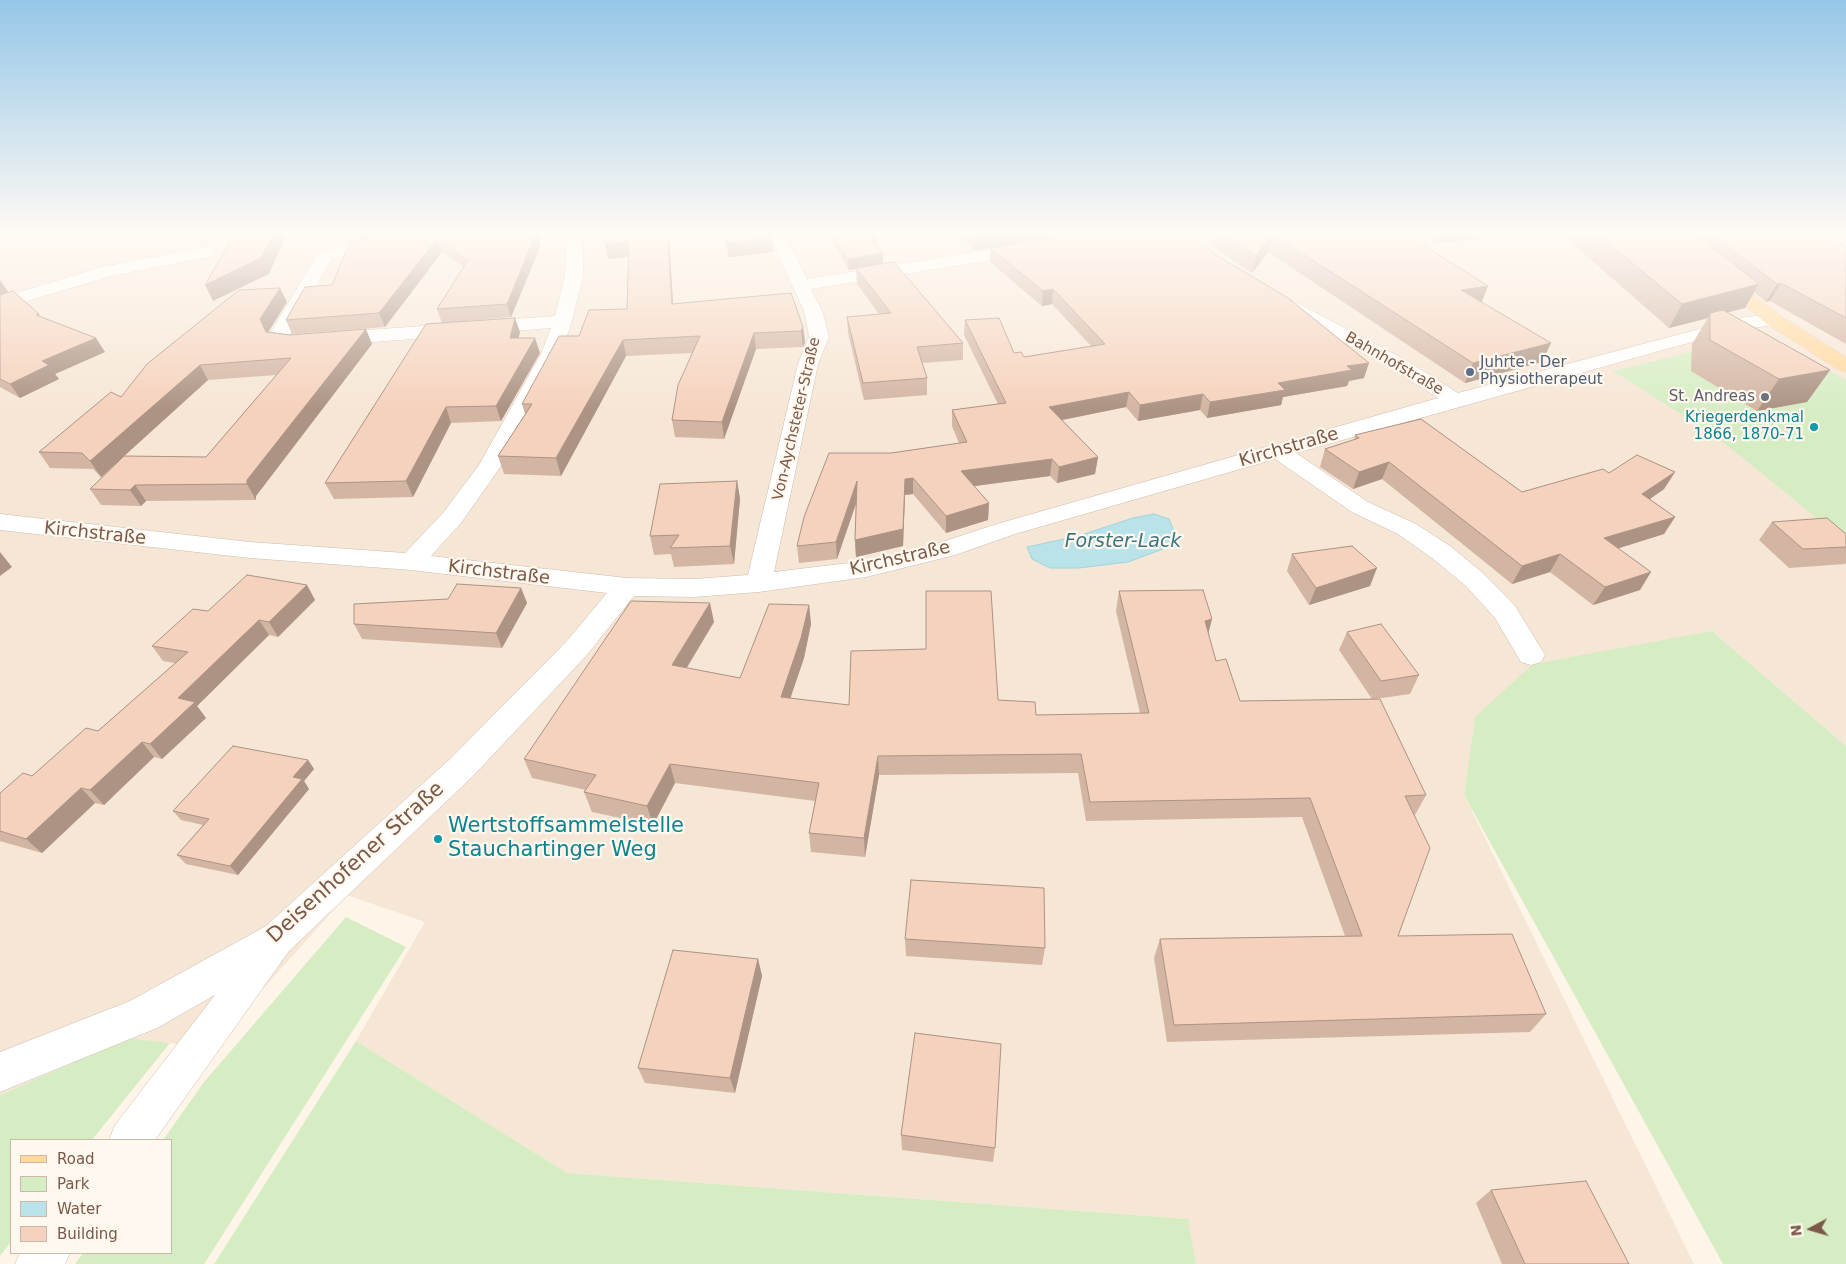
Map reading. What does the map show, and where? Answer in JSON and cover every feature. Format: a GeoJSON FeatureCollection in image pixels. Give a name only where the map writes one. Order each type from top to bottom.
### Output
{"type":"FeatureCollection","features":[{"type":"Feature","properties":{"kind":"main road"},"geometry":{"type":"LineString","coordinates":[[1739,292],[1774,320],[1846,366]]}},
{"type":"Feature","properties":{"kind":"street"},"geometry":{"type":"LineString","coordinates":[[0,304],[39,292]]}},
{"type":"Feature","properties":{"kind":"street"},"geometry":{"type":"LineString","coordinates":[[304,292],[279,335],[281,341],[296,342],[563,321]]}},
{"type":"Feature","properties":{"kind":"street"},"geometry":{"type":"LineString","coordinates":[[411,562],[452,518],[490,466],[551,354],[563,321],[570,292]]}},
{"type":"Feature","properties":{"kind":"street","name":"Von-Aychsteter-Straße"},"geometry":{"type":"LineString","coordinates":[[759,583],[808,364],[819,337],[814,313],[805,292]]}},
{"type":"Feature","properties":{"kind":"street","name":"Bahnhofstraße"},"geometry":{"type":"LineString","coordinates":[[1269,294],[1395,362],[1455,400]]}},
{"type":"Feature","properties":{"kind":"street","name":"Kirchstraße"},"geometry":{"type":"LineString","coordinates":[[0,522],[250,550],[411,562],[627,587],[694,588],[759,583],[875,567],[946,549],[1006,529],[1455,400],[1697,335],[1746,323],[1774,320]]}},
{"type":"Feature","properties":{"kind":"street"},"geometry":{"type":"LineString","coordinates":[[1279,450],[1339,494],[1407,529],[1441,552],[1475,580],[1505,612],[1532,654]]}},
{"type":"Feature","properties":{"kind":"street","name":"Deisenhofener Straße"},"geometry":{"type":"LineString","coordinates":[[0,1072],[144,1015],[280,938],[461,768],[576,649],[627,587]]}},
{"type":"Feature","properties":{"kind":"street"},"geometry":{"type":"LineString","coordinates":[[131,1139],[280,938]]}},
{"type":"Feature","properties":{"kind":"street"},"geometry":{"type":"LineString","coordinates":[[38,1264],[46,1254]]}},
{"type":"Feature","properties":{"kind":"shaded area"},"geometry":{"type":"Polygon","coordinates":[[[0,292],[1846,292],[1846,746],[1712,631],[1475,717],[1464,795],[1694,1264],[1196,1264],[1187,1219],[567,1173],[356,1041],[425,922],[347,895],[210,1048],[129,1038],[0,1095],[0,292]]]}},
{"type":"Feature","properties":{"kind":"green space"},"geometry":{"type":"Polygon","coordinates":[[[1755,336],[1773,340],[1846,380],[1846,542],[1716,436],[1613,371],[1755,336]]]}},
{"type":"Feature","properties":{"kind":"green space"},"geometry":{"type":"Polygon","coordinates":[[[1712,631],[1846,746],[1846,1264],[1723,1264],[1464,795],[1475,717],[1533,664],[1712,631]]]}},
{"type":"Feature","properties":{"kind":"green space"},"geometry":{"type":"Polygon","coordinates":[[[346,917],[406,947],[204,1264],[75,1264],[82,1254],[172,1254],[172,1139],[164,1139],[204,1082],[346,917]]]}},
{"type":"Feature","properties":{"kind":"green space"},"geometry":{"type":"Polygon","coordinates":[[[129,1038],[170,1043],[93,1139],[10,1139],[10,1243],[0,1256],[0,1095],[129,1038]]]}},
{"type":"Feature","properties":{"kind":"green space"},"geometry":{"type":"Polygon","coordinates":[[[356,1041],[567,1173],[1188,1219],[1196,1264],[214,1264],[356,1041]]]}},
{"type":"Feature","properties":{"kind":"water","name":"Forster-Lack"},"geometry":{"type":"Polygon","coordinates":[[[1154,514],[1169,519],[1175,533],[1163,549],[1128,562],[1079,568],[1050,568],[1032,559],[1027,547],[1078,536],[1133,518],[1154,514]]]}},
{"type":"Feature","properties":{"kind":"building"},"geometry":{"type":"Polygon","coordinates":[[[14,292],[39,314],[36,315],[96,338],[42,361],[49,365],[10,384],[0,379],[0,295],[14,292]]]}},
{"type":"Feature","properties":{"kind":"building"},"geometry":{"type":"Polygon","coordinates":[[[237,292],[277,292],[260,319],[266,332],[290,335],[366,329],[247,480],[247,484],[135,485],[130,490],[90,489],[124,456],[206,457],[291,358],[200,365],[90,461],[82,453],[39,452],[111,392],[121,397],[147,364],[237,292]]]}},
{"type":"Feature","properties":{"kind":"building"},"geometry":{"type":"Polygon","coordinates":[[[302,292],[395,292],[379,313],[286,320],[302,292]]]}},
{"type":"Feature","properties":{"kind":"building"},"geometry":{"type":"Polygon","coordinates":[[[448,292],[512,292],[507,304],[437,309],[448,292]]]}},
{"type":"Feature","properties":{"kind":"building"},"geometry":{"type":"Polygon","coordinates":[[[628,292],[671,292],[672,304],[791,293],[803,327],[801,331],[754,333],[722,422],[672,420],[678,385],[700,336],[623,340],[556,458],[498,456],[532,404],[522,404],[559,336],[579,336],[589,310],[627,309],[628,292]]]}},
{"type":"Feature","properties":{"kind":"building"},"geometry":{"type":"Polygon","coordinates":[[[875,292],[920,292],[963,343],[917,347],[927,378],[863,383],[847,317],[891,313],[875,292]]]}},
{"type":"Feature","properties":{"kind":"building"},"geometry":{"type":"Polygon","coordinates":[[[1056,292],[1278,292],[1369,363],[1347,366],[1352,370],[1278,383],[1285,390],[1210,402],[1203,394],[1140,405],[1129,392],[1049,407],[1098,457],[1059,467],[1052,459],[961,471],[989,503],[946,516],[913,478],[905,479],[903,529],[855,540],[857,481],[836,542],[797,546],[804,517],[829,453],[891,453],[967,442],[952,410],[1006,403],[965,320],[999,318],[1014,353],[1021,352],[1024,357],[1105,344],[1056,292]]]}},
{"type":"Feature","properties":{"kind":"building"},"geometry":{"type":"Polygon","coordinates":[[[1362,292],[1464,292],[1551,343],[1473,363],[1362,292]]]}},
{"type":"Feature","properties":{"kind":"building"},"geometry":{"type":"Polygon","coordinates":[[[1667,292],[1728,292],[1682,304],[1667,292]]]}},
{"type":"Feature","properties":{"kind":"building"},"geometry":{"type":"Polygon","coordinates":[[[1798,292],[1846,292],[1846,318],[1798,292]]]}},
{"type":"Feature","properties":{"kind":"building"},"geometry":{"type":"Polygon","coordinates":[[[1723,310],[1830,370],[1779,379],[1710,340],[1710,313],[1723,310]]]}},
{"type":"Feature","properties":{"kind":"building"},"geometry":{"type":"Polygon","coordinates":[[[515,318],[510,338],[535,338],[496,406],[446,407],[406,481],[325,483],[426,324],[515,318]]]}},
{"type":"Feature","properties":{"kind":"building"},"geometry":{"type":"Polygon","coordinates":[[[1421,419],[1522,492],[1603,469],[1609,473],[1637,455],[1675,472],[1642,494],[1675,517],[1604,538],[1651,572],[1605,587],[1560,554],[1522,566],[1389,462],[1359,472],[1325,449],[1359,438],[1355,435],[1421,419]]]}},
{"type":"Feature","properties":{"kind":"building"},"geometry":{"type":"Polygon","coordinates":[[[737,481],[730,546],[670,548],[679,535],[650,536],[660,484],[737,481]]]}},
{"type":"Feature","properties":{"kind":"building"},"geometry":{"type":"Polygon","coordinates":[[[1827,518],[1846,534],[1846,547],[1803,549],[1772,522],[1827,518]]]}},
{"type":"Feature","properties":{"kind":"building"},"geometry":{"type":"Polygon","coordinates":[[[1352,546],[1377,568],[1316,588],[1292,554],[1352,546]]]}},
{"type":"Feature","properties":{"kind":"building"},"geometry":{"type":"Polygon","coordinates":[[[247,575],[307,585],[269,622],[259,620],[178,698],[195,702],[150,744],[142,742],[90,790],[81,788],[26,839],[0,831],[0,793],[23,773],[32,776],[86,728],[98,731],[188,652],[152,646],[193,609],[208,611],[247,575]]]}},
{"type":"Feature","properties":{"kind":"building"},"geometry":{"type":"Polygon","coordinates":[[[457,584],[521,588],[496,633],[354,624],[354,604],[448,599],[457,584]]]}},
{"type":"Feature","properties":{"kind":"building"},"geometry":{"type":"Polygon","coordinates":[[[1203,590],[1212,619],[1205,621],[1216,661],[1226,659],[1240,701],[1380,699],[1426,795],[1405,796],[1430,848],[1398,936],[1512,934],[1546,1014],[1174,1025],[1160,939],[1362,936],[1310,798],[1090,802],[1081,754],[878,756],[864,838],[809,833],[819,783],[670,764],[647,806],[584,792],[596,775],[524,759],[631,601],[710,603],[672,665],[740,678],[769,604],[809,605],[801,638],[781,697],[849,705],[851,651],[926,649],[926,591],[991,591],[998,700],[1035,702],[1036,715],[1149,713],[1119,591],[1203,590]]]}},
{"type":"Feature","properties":{"kind":"building"},"geometry":{"type":"Polygon","coordinates":[[[1381,624],[1419,675],[1381,681],[1347,632],[1381,624]]]}},
{"type":"Feature","properties":{"kind":"building"},"geometry":{"type":"Polygon","coordinates":[[[233,746],[308,760],[293,777],[302,779],[230,866],[177,855],[209,819],[173,811],[233,746]]]}},
{"type":"Feature","properties":{"kind":"building"},"geometry":{"type":"Polygon","coordinates":[[[911,880],[1044,888],[1045,948],[905,939],[911,880]]]}},
{"type":"Feature","properties":{"kind":"building"},"geometry":{"type":"Polygon","coordinates":[[[673,950],[758,959],[730,1078],[638,1068],[673,950]]]}},
{"type":"Feature","properties":{"kind":"building"},"geometry":{"type":"Polygon","coordinates":[[[915,1033],[1001,1044],[995,1148],[901,1135],[915,1033]]]}},
{"type":"Feature","properties":{"kind":"building"},"geometry":{"type":"Polygon","coordinates":[[[1586,1181],[1629,1264],[1525,1264],[1491,1190],[1586,1181]]]}},
{"type":"Feature","properties":{"kind":"place","name":"Juhrte - Der Physiotherapeut"},"geometry":{"type":"Point","coordinates":[1470,372]}},
{"type":"Feature","properties":{"kind":"place","name":"St. Andreas"},"geometry":{"type":"Point","coordinates":[1765,397]}},
{"type":"Feature","properties":{"kind":"place","name":"Kriegerdenkmal 1866, 1870-71"},"geometry":{"type":"Point","coordinates":[1814,427]}},
{"type":"Feature","properties":{"kind":"place","name":"Wertstoffsammelstelle Stauchartinger Weg"},"geometry":{"type":"Point","coordinates":[438,839]}}]}
